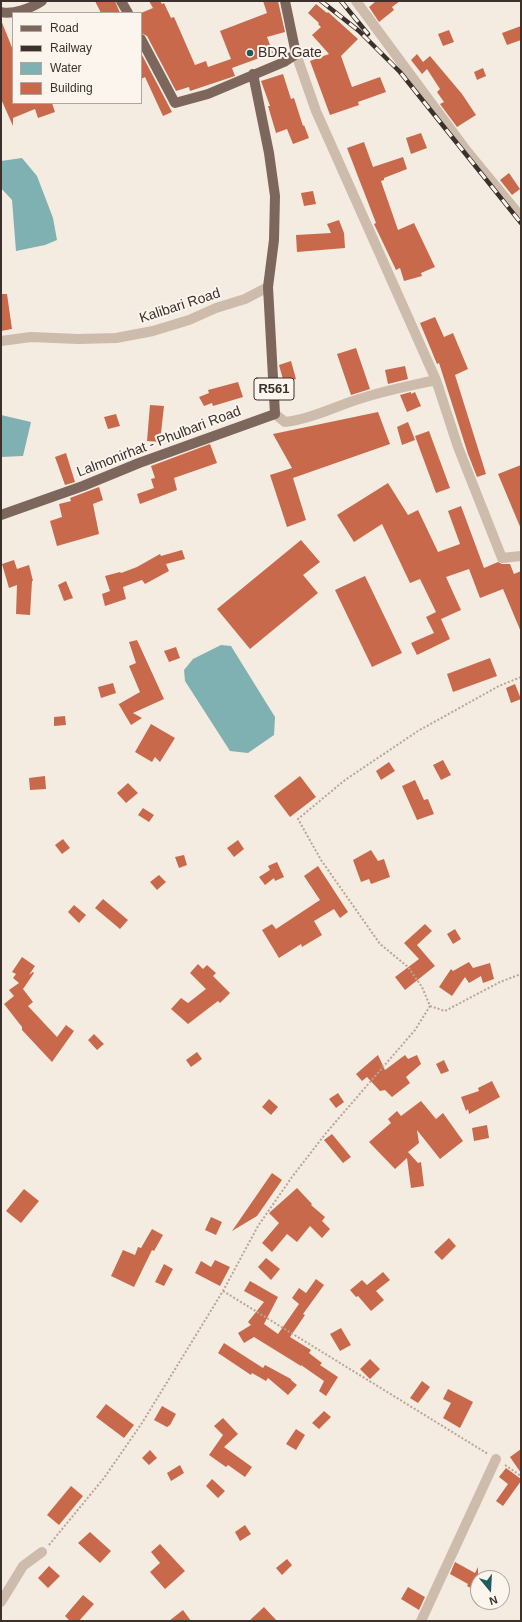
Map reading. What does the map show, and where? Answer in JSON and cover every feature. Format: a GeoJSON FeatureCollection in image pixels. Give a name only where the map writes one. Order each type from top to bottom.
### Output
{"type":"FeatureCollection","features":[{"type":"Feature","properties":{"kind":"main road"},"geometry":{"type":"LineString","coordinates":[[1,12],[5,13],[25,8],[42,1]]}},
{"type":"Feature","properties":{"kind":"main road"},"geometry":{"type":"LineString","coordinates":[[121,1],[127,12]]}},
{"type":"Feature","properties":{"kind":"main road"},"geometry":{"type":"LineString","coordinates":[[142,41],[175,103],[208,94],[284,62],[296,54],[285,1]]}},
{"type":"Feature","properties":{"kind":"main road","name":"R561"},"geometry":{"type":"LineString","coordinates":[[254,74],[269,153],[275,196],[274,240],[268,287],[275,414]]}},
{"type":"Feature","properties":{"kind":"main road","name":"Lalmonirhat - Phulbari Road"},"geometry":{"type":"LineString","coordinates":[[1,515],[275,414]]}},
{"type":"Feature","properties":{"kind":"street"},"geometry":{"type":"LineString","coordinates":[[356,1],[466,150],[521,217]]}},
{"type":"Feature","properties":{"kind":"street"},"geometry":{"type":"LineString","coordinates":[[296,54],[316,111],[436,380],[458,447],[502,558],[521,556]]}},
{"type":"Feature","properties":{"kind":"street","name":"Kalibari Road"},"geometry":{"type":"LineString","coordinates":[[1,341],[31,337],[78,340],[116,338],[153,331],[189,320],[216,308],[245,299],[268,287]]}},
{"type":"Feature","properties":{"kind":"street"},"geometry":{"type":"LineString","coordinates":[[275,414],[285,422],[296,421],[357,400],[436,380]]}},
{"type":"Feature","properties":{"kind":"street"},"geometry":{"type":"LineString","coordinates":[[421,1621],[496,1459]]}},
{"type":"Feature","properties":{"kind":"street"},"geometry":{"type":"LineString","coordinates":[[1,1602],[23,1566],[42,1552]]}},
{"type":"Feature","properties":{"kind":"path"},"geometry":{"type":"LineString","coordinates":[[521,677],[500,686],[418,731],[345,780],[298,819],[321,860],[380,944],[408,967],[422,987],[430,1006],[445,1011],[500,982],[521,974]]}},
{"type":"Feature","properties":{"kind":"path"},"geometry":{"type":"LineString","coordinates":[[42,1552],[59,1534],[104,1478],[142,1423],[223,1292],[258,1226],[292,1177],[326,1133],[415,1030],[430,1006]]}},
{"type":"Feature","properties":{"kind":"path"},"geometry":{"type":"LineString","coordinates":[[223,1292],[496,1459],[521,1476]]}},
{"type":"Feature","properties":{"kind":"water"},"geometry":{"type":"Polygon","coordinates":[[[22,158],[37,176],[53,218],[57,240],[45,245],[16,251],[12,200],[1,188],[1,161],[22,158]]]}},
{"type":"Feature","properties":{"kind":"water"},"geometry":{"type":"Polygon","coordinates":[[[1,415],[31,422],[23,456],[1,457],[1,415]]]}},
{"type":"Feature","properties":{"kind":"water"},"geometry":{"type":"Polygon","coordinates":[[[221,645],[231,646],[275,717],[274,735],[248,753],[230,751],[185,681],[184,670],[193,659],[221,645]]]}},
{"type":"Feature","properties":{"kind":"building"},"geometry":{"type":"Polygon","coordinates":[[[95,1],[115,1],[120,12],[100,12],[95,1]]]}},
{"type":"Feature","properties":{"kind":"building"},"geometry":{"type":"Polygon","coordinates":[[[149,1],[160,1],[162,4],[164,3],[171,18],[174,17],[195,65],[206,61],[208,67],[231,59],[220,31],[267,13],[263,1],[278,1],[285,32],[267,37],[273,53],[232,68],[235,76],[190,91],[189,87],[176,91],[147,36],[142,34],[142,13],[153,8],[149,1]]]}},
{"type":"Feature","properties":{"kind":"building"},"geometry":{"type":"Polygon","coordinates":[[[376,1],[400,1],[392,7],[394,10],[379,22],[369,7],[376,1]]]}},
{"type":"Feature","properties":{"kind":"building"},"geometry":{"type":"Polygon","coordinates":[[[316,4],[327,13],[328,12],[358,39],[341,56],[352,87],[380,77],[386,92],[358,102],[359,105],[330,115],[310,61],[329,54],[312,35],[321,27],[318,24],[319,23],[308,13],[316,4]]]}},
{"type":"Feature","properties":{"kind":"building"},"geometry":{"type":"Polygon","coordinates":[[[1,20],[12,48],[12,104],[52,104],[55,112],[38,118],[35,109],[13,118],[13,126],[1,99],[1,20]]]}},
{"type":"Feature","properties":{"kind":"building"},"geometry":{"type":"Polygon","coordinates":[[[521,26],[521,40],[507,45],[502,33],[521,26]]]}},
{"type":"Feature","properties":{"kind":"building"},"geometry":{"type":"Polygon","coordinates":[[[449,30],[454,42],[443,46],[438,34],[449,30]]]}},
{"type":"Feature","properties":{"kind":"building"},"geometry":{"type":"Polygon","coordinates":[[[417,54],[423,62],[430,56],[462,94],[476,115],[457,127],[440,104],[444,102],[437,92],[440,89],[427,69],[422,74],[411,60],[417,54]]]}},
{"type":"Feature","properties":{"kind":"building"},"geometry":{"type":"Polygon","coordinates":[[[142,55],[172,112],[163,116],[145,77],[142,78],[142,55]]]}},
{"type":"Feature","properties":{"kind":"building"},"geometry":{"type":"Polygon","coordinates":[[[483,68],[486,76],[477,80],[474,72],[483,68]]]}},
{"type":"Feature","properties":{"kind":"building"},"geometry":{"type":"Polygon","coordinates":[[[283,74],[291,99],[294,98],[303,126],[304,125],[309,138],[293,144],[287,129],[276,133],[268,106],[270,106],[261,81],[283,74]]]}},
{"type":"Feature","properties":{"kind":"building"},"geometry":{"type":"Polygon","coordinates":[[[421,133],[427,148],[411,154],[406,138],[421,133]]]}},
{"type":"Feature","properties":{"kind":"building"},"geometry":{"type":"Polygon","coordinates":[[[364,142],[373,167],[403,157],[407,169],[384,178],[384,180],[381,181],[398,230],[414,223],[435,267],[421,273],[422,276],[404,281],[400,268],[396,270],[374,224],[376,223],[347,148],[364,142]]]}},
{"type":"Feature","properties":{"kind":"building"},"geometry":{"type":"Polygon","coordinates":[[[509,173],[520,189],[512,195],[500,180],[509,173]]]}},
{"type":"Feature","properties":{"kind":"building"},"geometry":{"type":"Polygon","coordinates":[[[313,191],[316,204],[304,206],[301,193],[313,191]]]}},
{"type":"Feature","properties":{"kind":"building"},"geometry":{"type":"Polygon","coordinates":[[[339,220],[344,233],[345,248],[297,252],[296,235],[331,233],[327,224],[339,220]]]}},
{"type":"Feature","properties":{"kind":"building"},"geometry":{"type":"Polygon","coordinates":[[[1,294],[7,294],[12,329],[1,331],[1,294]]]}},
{"type":"Feature","properties":{"kind":"building"},"geometry":{"type":"Polygon","coordinates":[[[435,317],[444,337],[453,333],[468,369],[455,375],[486,474],[477,477],[468,454],[439,363],[437,364],[420,323],[435,317]]]}},
{"type":"Feature","properties":{"kind":"building"},"geometry":{"type":"Polygon","coordinates":[[[356,348],[370,389],[351,395],[337,354],[356,348]]]}},
{"type":"Feature","properties":{"kind":"building"},"geometry":{"type":"Polygon","coordinates":[[[291,361],[296,379],[284,383],[279,365],[291,361]]]}},
{"type":"Feature","properties":{"kind":"building"},"geometry":{"type":"Polygon","coordinates":[[[405,366],[408,379],[388,384],[385,370],[405,366]]]}},
{"type":"Feature","properties":{"kind":"building"},"geometry":{"type":"Polygon","coordinates":[[[238,382],[243,397],[213,406],[212,403],[204,406],[199,397],[209,393],[208,390],[238,382]]]}},
{"type":"Feature","properties":{"kind":"building"},"geometry":{"type":"Polygon","coordinates":[[[411,392],[411,394],[415,392],[421,406],[407,412],[400,395],[411,392]]]}},
{"type":"Feature","properties":{"kind":"building"},"geometry":{"type":"Polygon","coordinates":[[[150,405],[164,406],[160,442],[147,441],[150,405]]]}},
{"type":"Feature","properties":{"kind":"building"},"geometry":{"type":"Polygon","coordinates":[[[378,412],[390,444],[293,478],[306,520],[287,527],[270,475],[292,468],[273,434],[378,412]]]}},
{"type":"Feature","properties":{"kind":"building"},"geometry":{"type":"Polygon","coordinates":[[[116,414],[120,426],[108,429],[104,417],[116,414]]]}},
{"type":"Feature","properties":{"kind":"building"},"geometry":{"type":"Polygon","coordinates":[[[408,422],[415,440],[402,445],[397,427],[408,422]]]}},
{"type":"Feature","properties":{"kind":"building"},"geometry":{"type":"Polygon","coordinates":[[[429,431],[450,488],[436,493],[415,436],[429,431]]]}},
{"type":"Feature","properties":{"kind":"building"},"geometry":{"type":"Polygon","coordinates":[[[210,444],[217,463],[174,478],[177,490],[140,504],[137,494],[154,488],[151,479],[155,478],[151,466],[210,444]]]}},
{"type":"Feature","properties":{"kind":"building"},"geometry":{"type":"Polygon","coordinates":[[[66,453],[75,482],[65,485],[55,457],[66,453]]]}},
{"type":"Feature","properties":{"kind":"building"},"geometry":{"type":"Polygon","coordinates":[[[521,465],[521,529],[498,474],[521,465]]]}},
{"type":"Feature","properties":{"kind":"building"},"geometry":{"type":"Polygon","coordinates":[[[388,483],[408,515],[418,510],[438,552],[460,544],[448,511],[461,506],[484,568],[498,562],[502,564],[510,564],[514,574],[521,571],[521,632],[503,589],[480,598],[469,569],[446,577],[461,610],[441,619],[450,639],[417,655],[411,643],[434,633],[426,617],[436,612],[420,579],[410,583],[382,524],[354,542],[337,515],[388,483]]]}},
{"type":"Feature","properties":{"kind":"building"},"geometry":{"type":"Polygon","coordinates":[[[99,487],[103,500],[93,504],[99,534],[57,546],[50,521],[62,517],[59,504],[71,501],[70,498],[99,487]]]}},
{"type":"Feature","properties":{"kind":"building"},"geometry":{"type":"Polygon","coordinates":[[[301,540],[320,562],[303,575],[318,593],[250,649],[217,609],[301,540]]]}},
{"type":"Feature","properties":{"kind":"building"},"geometry":{"type":"Polygon","coordinates":[[[182,550],[185,559],[166,564],[169,571],[145,584],[142,580],[123,587],[126,599],[105,606],[102,594],[110,591],[105,576],[121,573],[137,567],[160,554],[161,556],[182,550]]]}},
{"type":"Feature","properties":{"kind":"building"},"geometry":{"type":"Polygon","coordinates":[[[14,560],[17,569],[29,565],[33,581],[30,615],[16,614],[17,585],[9,588],[2,564],[14,560]]]}},
{"type":"Feature","properties":{"kind":"building"},"geometry":{"type":"Polygon","coordinates":[[[365,576],[402,653],[372,667],[335,590],[365,576]]]}},
{"type":"Feature","properties":{"kind":"building"},"geometry":{"type":"Polygon","coordinates":[[[66,581],[73,598],[64,601],[58,585],[66,581]]]}},
{"type":"Feature","properties":{"kind":"building"},"geometry":{"type":"Polygon","coordinates":[[[137,640],[164,699],[133,713],[142,718],[131,725],[118,703],[119,704],[140,692],[129,666],[136,663],[129,642],[137,640]]]}},
{"type":"Feature","properties":{"kind":"building"},"geometry":{"type":"Polygon","coordinates":[[[176,647],[180,658],[169,662],[164,651],[176,647]]]}},
{"type":"Feature","properties":{"kind":"building"},"geometry":{"type":"Polygon","coordinates":[[[490,658],[497,676],[453,692],[447,674],[490,658]]]}},
{"type":"Feature","properties":{"kind":"building"},"geometry":{"type":"Polygon","coordinates":[[[113,683],[116,693],[101,698],[98,687],[113,683]]]}},
{"type":"Feature","properties":{"kind":"building"},"geometry":{"type":"Polygon","coordinates":[[[515,684],[521,699],[511,703],[506,688],[515,684]]]}},
{"type":"Feature","properties":{"kind":"building"},"geometry":{"type":"Polygon","coordinates":[[[65,716],[66,725],[54,726],[54,717],[65,716]]]}},
{"type":"Feature","properties":{"kind":"building"},"geometry":{"type":"Polygon","coordinates":[[[151,724],[175,738],[160,762],[155,757],[152,762],[135,752],[151,724]]]}},
{"type":"Feature","properties":{"kind":"building"},"geometry":{"type":"Polygon","coordinates":[[[443,760],[451,775],[441,780],[433,765],[443,760]]]}},
{"type":"Feature","properties":{"kind":"building"},"geometry":{"type":"Polygon","coordinates":[[[389,762],[395,771],[381,780],[376,771],[389,762]]]}},
{"type":"Feature","properties":{"kind":"building"},"geometry":{"type":"Polygon","coordinates":[[[45,776],[46,789],[30,790],[29,778],[45,776]]]}},
{"type":"Feature","properties":{"kind":"building"},"geometry":{"type":"Polygon","coordinates":[[[300,776],[316,797],[290,817],[274,796],[300,776]]]}},
{"type":"Feature","properties":{"kind":"building"},"geometry":{"type":"Polygon","coordinates":[[[415,780],[424,800],[428,799],[434,814],[417,820],[402,786],[415,780]]]}},
{"type":"Feature","properties":{"kind":"building"},"geometry":{"type":"Polygon","coordinates":[[[128,783],[138,793],[126,803],[117,793],[128,783]]]}},
{"type":"Feature","properties":{"kind":"building"},"geometry":{"type":"Polygon","coordinates":[[[143,808],[154,815],[149,822],[138,815],[143,808]]]}},
{"type":"Feature","properties":{"kind":"building"},"geometry":{"type":"Polygon","coordinates":[[[63,839],[70,848],[62,854],[55,845],[63,839]]]}},
{"type":"Feature","properties":{"kind":"building"},"geometry":{"type":"Polygon","coordinates":[[[238,840],[244,849],[234,857],[227,848],[238,840]]]}},
{"type":"Feature","properties":{"kind":"building"},"geometry":{"type":"Polygon","coordinates":[[[371,850],[378,861],[384,859],[390,877],[371,884],[369,879],[361,882],[353,860],[371,850]]]}},
{"type":"Feature","properties":{"kind":"building"},"geometry":{"type":"Polygon","coordinates":[[[184,855],[187,865],[179,868],[175,857],[184,855]]]}},
{"type":"Feature","properties":{"kind":"building"},"geometry":{"type":"Polygon","coordinates":[[[277,862],[284,877],[275,881],[274,878],[265,885],[259,877],[270,870],[268,866],[277,862]]]}},
{"type":"Feature","properties":{"kind":"building"},"geometry":{"type":"Polygon","coordinates":[[[318,866],[348,912],[340,918],[334,909],[314,921],[322,935],[302,947],[301,944],[279,958],[262,930],[272,924],[276,929],[320,900],[304,876],[318,866]]]}},
{"type":"Feature","properties":{"kind":"building"},"geometry":{"type":"Polygon","coordinates":[[[159,875],[166,882],[157,890],[150,882],[159,875]]]}},
{"type":"Feature","properties":{"kind":"building"},"geometry":{"type":"Polygon","coordinates":[[[103,899],[128,920],[120,929],[95,908],[103,899]]]}},
{"type":"Feature","properties":{"kind":"building"},"geometry":{"type":"Polygon","coordinates":[[[74,905],[86,915],[79,923],[68,912],[74,905]]]}},
{"type":"Feature","properties":{"kind":"building"},"geometry":{"type":"Polygon","coordinates":[[[425,924],[432,931],[417,945],[435,966],[405,990],[395,977],[419,959],[404,943],[425,924]]]}},
{"type":"Feature","properties":{"kind":"building"},"geometry":{"type":"Polygon","coordinates":[[[455,929],[461,939],[453,944],[447,934],[455,929]]]}},
{"type":"Feature","properties":{"kind":"building"},"geometry":{"type":"Polygon","coordinates":[[[22,957],[35,966],[29,975],[33,972],[34,973],[23,989],[33,1002],[28,1006],[57,1037],[66,1025],[74,1031],[52,1062],[22,1030],[22,1027],[4,1004],[14,996],[9,990],[19,983],[13,978],[16,974],[12,972],[22,957]]]}},
{"type":"Feature","properties":{"kind":"building"},"geometry":{"type":"Polygon","coordinates":[[[469,962],[473,968],[490,963],[494,979],[483,983],[481,976],[469,983],[465,977],[452,996],[439,987],[451,969],[453,971],[469,962]]]}},
{"type":"Feature","properties":{"kind":"building"},"geometry":{"type":"Polygon","coordinates":[[[198,964],[203,969],[207,965],[216,973],[213,976],[230,993],[220,1003],[218,1001],[188,1024],[171,1009],[181,998],[188,1003],[206,989],[190,973],[198,964]]]}},
{"type":"Feature","properties":{"kind":"building"},"geometry":{"type":"Polygon","coordinates":[[[94,1034],[104,1044],[97,1050],[88,1040],[94,1034]]]}},
{"type":"Feature","properties":{"kind":"building"},"geometry":{"type":"Polygon","coordinates":[[[197,1052],[202,1059],[191,1067],[186,1060],[197,1052]]]}},
{"type":"Feature","properties":{"kind":"building"},"geometry":{"type":"Polygon","coordinates":[[[378,1055],[385,1070],[405,1055],[408,1059],[417,1055],[421,1064],[406,1077],[410,1083],[392,1097],[385,1090],[380,1091],[367,1077],[362,1081],[356,1074],[378,1055]]]}},
{"type":"Feature","properties":{"kind":"building"},"geometry":{"type":"Polygon","coordinates":[[[444,1060],[449,1071],[441,1074],[436,1064],[444,1060]]]}},
{"type":"Feature","properties":{"kind":"building"},"geometry":{"type":"Polygon","coordinates":[[[492,1081],[500,1097],[469,1114],[468,1109],[466,1111],[461,1097],[479,1091],[478,1088],[492,1081]]]}},
{"type":"Feature","properties":{"kind":"building"},"geometry":{"type":"Polygon","coordinates":[[[338,1093],[344,1102],[336,1108],[329,1099],[338,1093]]]}},
{"type":"Feature","properties":{"kind":"building"},"geometry":{"type":"Polygon","coordinates":[[[269,1099],[278,1107],[271,1115],[262,1107],[269,1099]]]}},
{"type":"Feature","properties":{"kind":"building"},"geometry":{"type":"Polygon","coordinates":[[[421,1101],[436,1119],[443,1113],[463,1141],[440,1159],[417,1130],[419,1143],[408,1152],[418,1163],[421,1162],[424,1186],[411,1188],[407,1158],[395,1169],[369,1142],[391,1123],[388,1119],[397,1111],[401,1116],[421,1101]]]}},
{"type":"Feature","properties":{"kind":"building"},"geometry":{"type":"Polygon","coordinates":[[[487,1125],[489,1138],[474,1141],[472,1128],[487,1125]]]}},
{"type":"Feature","properties":{"kind":"building"},"geometry":{"type":"Polygon","coordinates":[[[332,1134],[351,1157],[343,1163],[324,1140],[332,1134]]]}},
{"type":"Feature","properties":{"kind":"building"},"geometry":{"type":"Polygon","coordinates":[[[272,1173],[282,1180],[257,1216],[232,1231],[272,1173]]]}},
{"type":"Feature","properties":{"kind":"building"},"geometry":{"type":"Polygon","coordinates":[[[297,1188],[312,1204],[311,1205],[325,1217],[322,1221],[330,1229],[322,1238],[310,1226],[297,1242],[287,1234],[272,1252],[262,1243],[279,1223],[269,1213],[297,1188]]]}},
{"type":"Feature","properties":{"kind":"building"},"geometry":{"type":"Polygon","coordinates":[[[24,1189],[39,1201],[21,1223],[6,1211],[24,1189]]]}},
{"type":"Feature","properties":{"kind":"building"},"geometry":{"type":"Polygon","coordinates":[[[211,1217],[222,1222],[216,1235],[205,1230],[211,1217]]]}},
{"type":"Feature","properties":{"kind":"building"},"geometry":{"type":"Polygon","coordinates":[[[152,1229],[163,1235],[154,1251],[152,1250],[134,1287],[111,1276],[123,1250],[135,1255],[138,1247],[141,1248],[152,1229]]]}},
{"type":"Feature","properties":{"kind":"building"},"geometry":{"type":"Polygon","coordinates":[[[449,1238],[456,1246],[442,1260],[434,1252],[449,1238]]]}},
{"type":"Feature","properties":{"kind":"building"},"geometry":{"type":"Polygon","coordinates":[[[266,1258],[280,1269],[271,1280],[258,1267],[266,1258]]]}},
{"type":"Feature","properties":{"kind":"building"},"geometry":{"type":"Polygon","coordinates":[[[215,1260],[230,1267],[220,1286],[195,1273],[201,1261],[211,1267],[215,1260]]]}},
{"type":"Feature","properties":{"kind":"building"},"geometry":{"type":"Polygon","coordinates":[[[164,1264],[173,1269],[164,1286],[155,1282],[164,1264]]]}},
{"type":"Feature","properties":{"kind":"building"},"geometry":{"type":"Polygon","coordinates":[[[383,1272],[390,1280],[376,1291],[384,1300],[371,1311],[358,1296],[356,1297],[350,1290],[362,1280],[367,1285],[383,1272]]]}},
{"type":"Feature","properties":{"kind":"building"},"geometry":{"type":"Polygon","coordinates":[[[316,1279],[324,1285],[303,1314],[305,1315],[290,1337],[311,1350],[309,1353],[322,1363],[320,1365],[338,1377],[326,1396],[319,1391],[324,1381],[301,1365],[254,1337],[244,1343],[238,1333],[251,1325],[248,1322],[264,1302],[244,1291],[250,1281],[278,1297],[264,1324],[278,1334],[299,1304],[292,1298],[299,1288],[306,1293],[316,1279]]]}},
{"type":"Feature","properties":{"kind":"building"},"geometry":{"type":"Polygon","coordinates":[[[341,1328],[351,1345],[340,1351],[330,1334],[341,1328]]]}},
{"type":"Feature","properties":{"kind":"building"},"geometry":{"type":"Polygon","coordinates":[[[224,1343],[263,1368],[265,1365],[291,1379],[297,1385],[288,1395],[268,1378],[266,1381],[252,1373],[251,1375],[218,1353],[224,1343]]]}},
{"type":"Feature","properties":{"kind":"building"},"geometry":{"type":"Polygon","coordinates":[[[370,1359],[380,1369],[370,1379],[360,1369],[370,1359]]]}},
{"type":"Feature","properties":{"kind":"building"},"geometry":{"type":"Polygon","coordinates":[[[422,1381],[430,1387],[418,1403],[410,1398],[422,1381]]]}},
{"type":"Feature","properties":{"kind":"building"},"geometry":{"type":"Polygon","coordinates":[[[448,1389],[473,1402],[460,1428],[443,1418],[451,1403],[443,1399],[448,1389]]]}},
{"type":"Feature","properties":{"kind":"building"},"geometry":{"type":"Polygon","coordinates":[[[106,1404],[134,1425],[124,1438],[96,1417],[106,1404]]]}},
{"type":"Feature","properties":{"kind":"building"},"geometry":{"type":"Polygon","coordinates":[[[162,1406],[176,1414],[170,1425],[167,1427],[154,1420],[162,1406]]]}},
{"type":"Feature","properties":{"kind":"building"},"geometry":{"type":"Polygon","coordinates":[[[324,1411],[331,1417],[319,1429],[312,1423],[324,1411]]]}},
{"type":"Feature","properties":{"kind":"building"},"geometry":{"type":"Polygon","coordinates":[[[223,1418],[238,1434],[224,1447],[252,1467],[245,1477],[228,1465],[226,1467],[209,1455],[223,1435],[214,1426],[223,1418]]]}},
{"type":"Feature","properties":{"kind":"building"},"geometry":{"type":"Polygon","coordinates":[[[296,1429],[305,1435],[296,1450],[286,1444],[296,1429]]]}},
{"type":"Feature","properties":{"kind":"building"},"geometry":{"type":"Polygon","coordinates":[[[521,1449],[521,1473],[510,1457],[521,1449]]]}},
{"type":"Feature","properties":{"kind":"building"},"geometry":{"type":"Polygon","coordinates":[[[150,1450],[157,1458],[149,1465],[142,1458],[150,1450]]]}},
{"type":"Feature","properties":{"kind":"building"},"geometry":{"type":"Polygon","coordinates":[[[180,1465],[184,1473],[171,1481],[167,1473],[180,1465]]]}},
{"type":"Feature","properties":{"kind":"building"},"geometry":{"type":"Polygon","coordinates":[[[506,1468],[521,1479],[521,1481],[503,1506],[496,1501],[508,1484],[499,1477],[506,1468]]]}},
{"type":"Feature","properties":{"kind":"building"},"geometry":{"type":"Polygon","coordinates":[[[212,1479],[225,1491],[218,1498],[206,1486],[212,1479]]]}},
{"type":"Feature","properties":{"kind":"building"},"geometry":{"type":"Polygon","coordinates":[[[71,1486],[83,1496],[59,1525],[47,1515],[71,1486]]]}},
{"type":"Feature","properties":{"kind":"building"},"geometry":{"type":"Polygon","coordinates":[[[245,1525],[251,1534],[240,1541],[235,1532],[245,1525]]]}},
{"type":"Feature","properties":{"kind":"building"},"geometry":{"type":"Polygon","coordinates":[[[90,1532],[111,1551],[100,1563],[78,1543],[90,1532]]]}},
{"type":"Feature","properties":{"kind":"building"},"geometry":{"type":"Polygon","coordinates":[[[160,1544],[185,1571],[165,1589],[150,1572],[160,1563],[151,1552],[160,1544]]]}},
{"type":"Feature","properties":{"kind":"building"},"geometry":{"type":"Polygon","coordinates":[[[287,1559],[292,1565],[282,1575],[276,1568],[287,1559]]]}},
{"type":"Feature","properties":{"kind":"building"},"geometry":{"type":"Polygon","coordinates":[[[455,1562],[470,1570],[470,1588],[467,1586],[468,1584],[450,1574],[455,1562]]]}},
{"type":"Feature","properties":{"kind":"building"},"geometry":{"type":"Polygon","coordinates":[[[49,1566],[60,1576],[48,1588],[38,1578],[49,1566]]]}},
{"type":"Feature","properties":{"kind":"building"},"geometry":{"type":"Polygon","coordinates":[[[408,1587],[425,1597],[419,1610],[401,1599],[408,1587]]]}},
{"type":"Feature","properties":{"kind":"building"},"geometry":{"type":"Polygon","coordinates":[[[83,1595],[94,1604],[79,1621],[70,1621],[65,1616],[83,1595]]]}},
{"type":"Feature","properties":{"kind":"building"},"geometry":{"type":"Polygon","coordinates":[[[264,1607],[277,1621],[249,1621],[264,1607]]]}},
{"type":"Feature","properties":{"kind":"building"},"geometry":{"type":"Polygon","coordinates":[[[183,1610],[191,1621],[169,1621],[183,1610]]]}},
{"type":"Feature","properties":{"kind":"railway"},"geometry":{"type":"LineString","coordinates":[[321,1],[359,31],[400,72],[521,223]]}},
{"type":"Feature","properties":{"kind":"railway"},"geometry":{"type":"LineString","coordinates":[[341,1],[368,34]]}},
{"type":"Feature","properties":{"kind":"place","name":"BDR Gate"},"geometry":{"type":"Point","coordinates":[250,53]}}]}
